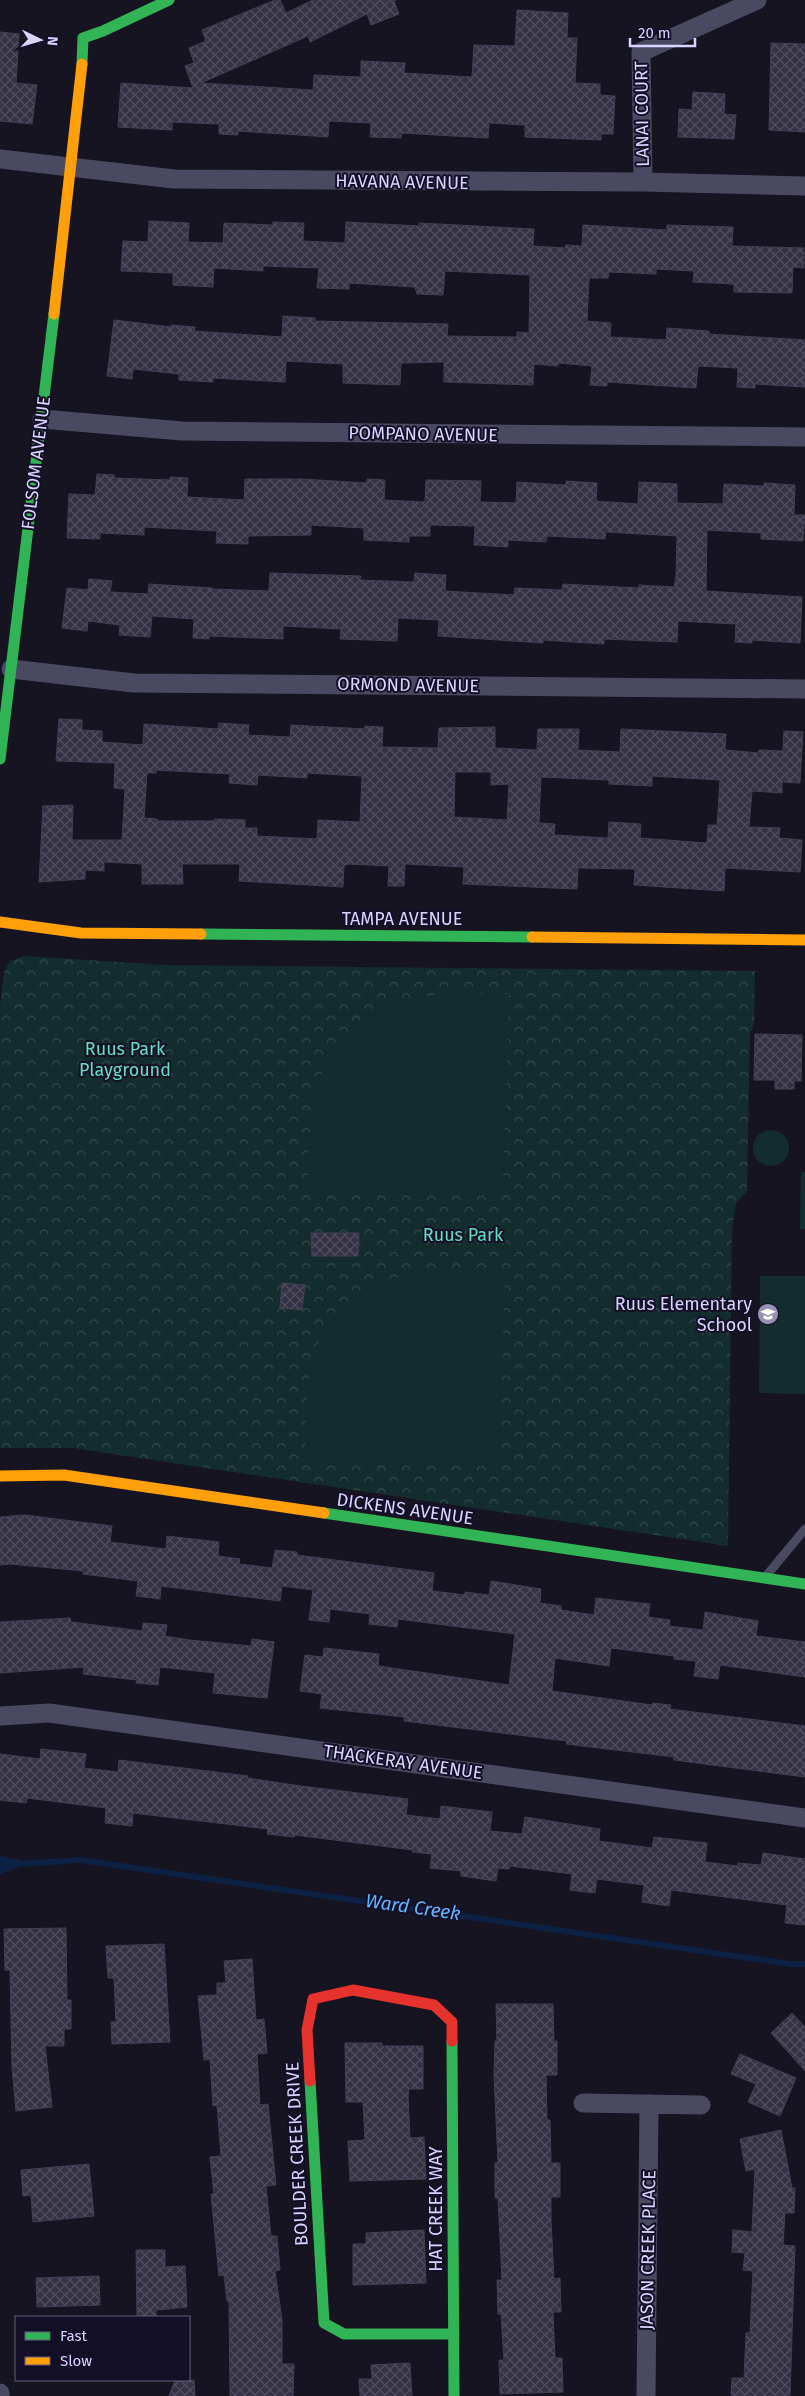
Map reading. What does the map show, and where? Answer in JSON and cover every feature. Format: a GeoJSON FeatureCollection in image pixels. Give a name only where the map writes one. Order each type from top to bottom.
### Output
{"type":"FeatureCollection","features":[{"type":"Feature","properties":{"kind":"street","name":"FOLSOM AVENUE"},"geometry":{"type":"LineString","coordinates":[[0,759],[42,419],[82,63],[83,38],[103,31],[169,0]]}},
{"type":"Feature","properties":{"kind":"street","name":"LANAI COURT"},"geometry":{"type":"LineString","coordinates":[[644,182],[641,52],[757,0]]}},
{"type":"Feature","properties":{"kind":"street","name":"HAVANA AVENUE"},"geometry":{"type":"LineString","coordinates":[[0,159],[174,179],[644,182],[805,186]]}},
{"type":"Feature","properties":{"kind":"street","name":"POMPANO AVENUE"},"geometry":{"type":"LineString","coordinates":[[42,419],[182,431],[805,437]]}},
{"type":"Feature","properties":{"kind":"street","name":"ORMOND AVENUE"},"geometry":{"type":"LineString","coordinates":[[11,670],[134,683],[805,689]]}},
{"type":"Feature","properties":{"kind":"street","name":"TAMPA AVENUE"},"geometry":{"type":"LineString","coordinates":[[0,922],[91,933],[805,940]]}},
{"type":"Feature","properties":{"kind":"street","name":"DICKENS AVENUE"},"geometry":{"type":"LineString","coordinates":[[0,1476],[64,1475],[763,1580],[805,1584]]}},
{"type":"Feature","properties":{"kind":"street","name":"THACKERAY AVENUE"},"geometry":{"type":"LineString","coordinates":[[0,1716],[49,1713],[805,1818]]}},
{"type":"Feature","properties":{"kind":"street","name":"BOULDER CREEK DRIVE"},"geometry":{"type":"LineString","coordinates":[[452,2022],[434,2005],[353,1990],[313,1999],[307,2030],[324,2323],[344,2334],[454,2334]]}},
{"type":"Feature","properties":{"kind":"street","name":"HAT CREEK WAY"},"geometry":{"type":"LineString","coordinates":[[452,2022],[454,2396]]}},
{"type":"Feature","properties":{"kind":"street"},"geometry":{"type":"LineString","coordinates":[[583,2102],[700,2105]]}},
{"type":"Feature","properties":{"kind":"street","name":"JASON CREEK PLACE"},"geometry":{"type":"LineString","coordinates":[[646,2396],[649,2104]]}},
{"type":"Feature","properties":{"kind":"lane"},"geometry":{"type":"LineString","coordinates":[[763,1580],[805,1529]]}},
{"type":"Feature","properties":{"kind":"green space","name":"Ruus Park"},"geometry":{"type":"Polygon","coordinates":[[[24,956],[167,965],[755,971],[754,1024],[750,1034],[747,1191],[736,1203],[732,1230],[728,1546],[73,1448],[0,1448],[0,1006],[4,973],[9,962],[24,956]]]}},
{"type":"Feature","properties":{"kind":"green space"},"geometry":{"type":"Polygon","coordinates":[[[446,993],[509,994],[503,1183],[496,1190],[308,1190],[309,1145],[314,1100],[329,1058],[341,1040],[357,1023],[376,1011],[412,1000],[446,993]]]}},
{"type":"Feature","properties":{"kind":"green space"},"geometry":{"type":"Polygon","coordinates":[[[771,1130],[784,1135],[789,1148],[784,1161],[771,1166],[758,1161],[753,1148],[758,1135],[771,1130]]]}},
{"type":"Feature","properties":{"kind":"green space"},"geometry":{"type":"Polygon","coordinates":[[[801,1172],[805,1172],[805,1229],[800,1229],[801,1172]]]}},
{"type":"Feature","properties":{"kind":"green space"},"geometry":{"type":"Polygon","coordinates":[[[475,1268],[505,1268],[500,1458],[493,1466],[305,1463],[306,1410],[311,1362],[328,1327],[346,1306],[368,1290],[392,1280],[418,1273],[475,1268]]]}},
{"type":"Feature","properties":{"kind":"green space"},"geometry":{"type":"Polygon","coordinates":[[[760,1276],[805,1276],[805,1394],[759,1393],[760,1276]]]}},
{"type":"Feature","properties":{"kind":"building"},"geometry":{"type":"Polygon","coordinates":[[[275,0],[280,0],[286,13],[313,0],[396,0],[394,1],[399,14],[371,25],[367,14],[310,42],[308,36],[201,83],[313,90],[314,75],[361,77],[361,61],[405,63],[404,73],[472,77],[474,45],[515,46],[517,10],[568,13],[567,38],[577,38],[575,83],[600,84],[600,95],[615,96],[613,134],[601,134],[601,140],[525,137],[525,125],[489,123],[488,138],[402,133],[401,138],[370,137],[371,123],[329,121],[328,137],[238,131],[238,135],[219,134],[219,124],[172,122],[172,130],[118,127],[121,83],[193,88],[185,66],[194,63],[189,48],[206,41],[202,30],[275,0]]]}},
{"type":"Feature","properties":{"kind":"building"},"geometry":{"type":"Polygon","coordinates":[[[0,32],[19,34],[16,83],[37,85],[32,124],[0,121],[0,32]]]}},
{"type":"Feature","properties":{"kind":"building"},"geometry":{"type":"Polygon","coordinates":[[[771,43],[805,44],[805,132],[769,130],[771,43]]]}},
{"type":"Feature","properties":{"kind":"building"},"geometry":{"type":"Polygon","coordinates":[[[693,92],[725,94],[724,114],[736,115],[734,139],[678,137],[679,109],[692,110],[693,92]]]}},
{"type":"Feature","properties":{"kind":"building"},"geometry":{"type":"Polygon","coordinates":[[[149,221],[189,223],[188,242],[223,243],[224,223],[273,225],[273,222],[304,223],[303,241],[345,243],[346,222],[419,226],[419,223],[534,229],[533,246],[565,248],[566,245],[582,246],[583,225],[667,230],[667,225],[733,227],[732,246],[804,248],[804,268],[793,267],[792,293],[734,292],[734,284],[693,282],[694,271],[656,269],[656,274],[609,272],[608,278],[589,278],[587,321],[611,323],[610,337],[666,340],[667,328],[709,331],[709,334],[805,340],[805,387],[755,384],[755,388],[737,387],[738,368],[698,366],[696,388],[607,382],[607,386],[590,385],[592,366],[558,363],[558,366],[534,364],[533,385],[444,382],[444,362],[401,363],[400,385],[343,383],[343,364],[286,361],[285,382],[213,378],[213,382],[179,380],[179,374],[133,369],[132,379],[107,376],[114,320],[171,327],[171,325],[195,327],[194,331],[282,337],[283,316],[315,318],[315,321],[448,324],[447,336],[517,337],[517,332],[529,333],[530,275],[445,271],[443,295],[417,294],[415,287],[349,283],[349,289],[317,288],[319,268],[263,266],[263,271],[214,268],[213,287],[173,285],[173,273],[121,271],[123,241],[148,242],[149,221]]]}},
{"type":"Feature","properties":{"kind":"building"},"geometry":{"type":"Polygon","coordinates":[[[97,474],[114,475],[114,478],[170,480],[170,477],[188,478],[187,497],[244,500],[245,479],[301,479],[367,483],[367,479],[385,480],[384,500],[425,502],[426,480],[481,481],[480,502],[516,503],[517,482],[566,485],[566,481],[597,483],[596,501],[638,504],[639,482],[677,484],[677,503],[723,504],[724,484],[764,486],[764,483],[795,485],[794,515],[805,515],[803,541],[761,539],[761,533],[707,530],[706,591],[802,597],[800,643],[752,640],[752,643],[735,642],[736,624],[678,621],[677,642],[604,639],[604,644],[543,640],[543,643],[438,636],[439,620],[398,618],[397,641],[340,639],[341,629],[283,626],[283,639],[209,636],[209,639],[193,638],[194,619],[152,616],[150,637],[119,635],[120,625],[88,621],[87,631],[62,628],[67,588],[88,590],[89,579],[112,581],[110,592],[148,594],[149,584],[269,591],[270,573],[361,576],[360,580],[414,582],[415,573],[446,575],[445,591],[514,595],[515,588],[562,590],[563,584],[639,588],[639,585],[674,587],[676,577],[677,536],[606,532],[605,539],[547,536],[546,542],[508,540],[508,547],[474,545],[475,526],[430,525],[430,536],[409,536],[409,542],[364,540],[364,528],[311,525],[311,535],[248,536],[248,544],[216,543],[217,531],[144,527],[144,535],[100,533],[100,539],[67,538],[69,494],[95,495],[97,474]]]}},
{"type":"Feature","properties":{"kind":"building"},"geometry":{"type":"Polygon","coordinates":[[[59,719],[82,720],[82,730],[102,731],[102,742],[143,745],[144,724],[218,729],[219,723],[249,725],[248,735],[290,737],[291,725],[365,729],[365,726],[383,727],[382,747],[438,748],[439,728],[495,727],[495,748],[537,750],[538,729],[579,729],[578,750],[620,752],[621,729],[726,734],[725,750],[758,753],[759,750],[783,751],[784,731],[803,732],[800,783],[782,782],[782,793],[752,791],[749,827],[780,828],[779,838],[802,840],[800,872],[725,868],[724,891],[634,885],[635,869],[578,868],[577,889],[463,884],[464,867],[405,864],[404,886],[388,886],[389,866],[348,864],[344,866],[343,887],[239,881],[240,864],[182,864],[183,884],[142,884],[142,864],[104,862],[104,871],[85,870],[85,879],[39,882],[43,806],[73,805],[72,840],[122,840],[125,789],[114,788],[115,763],[56,761],[59,719]],[[156,770],[156,773],[147,773],[144,818],[157,819],[157,821],[245,820],[245,828],[257,828],[257,836],[317,839],[318,820],[360,822],[362,776],[307,773],[307,778],[258,775],[257,785],[229,783],[230,774],[156,770]],[[455,772],[454,817],[507,820],[509,784],[491,785],[491,772],[455,772]],[[652,776],[652,786],[609,784],[609,780],[541,777],[539,823],[555,824],[554,835],[608,838],[609,822],[641,824],[640,838],[707,843],[708,825],[717,825],[720,780],[652,776]]]}},
{"type":"Feature","properties":{"kind":"building"},"geometry":{"type":"Polygon","coordinates":[[[755,1034],[802,1035],[801,1081],[794,1081],[794,1089],[775,1089],[775,1080],[754,1080],[755,1034]]]}},
{"type":"Feature","properties":{"kind":"building"},"geometry":{"type":"Polygon","coordinates":[[[311,1233],[359,1233],[358,1256],[312,1256],[311,1233]]]}},
{"type":"Feature","properties":{"kind":"building"},"geometry":{"type":"Polygon","coordinates":[[[282,1283],[305,1285],[302,1310],[280,1308],[282,1283]]]}},
{"type":"Feature","properties":{"kind":"building"},"geometry":{"type":"Polygon","coordinates":[[[25,1515],[112,1526],[110,1542],[166,1549],[167,1536],[219,1542],[218,1556],[240,1559],[239,1564],[272,1568],[275,1550],[297,1552],[297,1555],[434,1573],[432,1591],[465,1595],[465,1592],[489,1595],[491,1581],[541,1589],[540,1603],[561,1606],[561,1610],[594,1615],[596,1598],[650,1604],[648,1617],[670,1620],[669,1626],[703,1630],[705,1612],[758,1621],[756,1636],[805,1642],[805,1677],[720,1665],[718,1679],[694,1676],[696,1661],[674,1659],[674,1656],[611,1648],[609,1666],[555,1658],[552,1691],[652,1705],[653,1703],[671,1705],[670,1709],[805,1726],[805,1777],[674,1760],[674,1757],[566,1744],[567,1741],[404,1721],[404,1717],[320,1708],[322,1694],[300,1691],[305,1655],[323,1657],[324,1648],[379,1654],[378,1666],[509,1685],[515,1634],[398,1619],[397,1627],[369,1624],[370,1614],[330,1609],[329,1622],[309,1620],[313,1590],[282,1586],[280,1601],[161,1586],[160,1599],[136,1596],[138,1581],[83,1574],[83,1571],[10,1564],[0,1565],[0,1517],[25,1515]]]}},
{"type":"Feature","properties":{"kind":"building"},"geometry":{"type":"Polygon","coordinates":[[[70,1618],[71,1622],[142,1631],[143,1623],[167,1625],[165,1636],[189,1640],[251,1646],[252,1639],[274,1642],[267,1698],[213,1693],[215,1673],[160,1667],[158,1685],[136,1683],[137,1680],[83,1674],[84,1667],[0,1673],[0,1622],[70,1618]]]}},
{"type":"Feature","properties":{"kind":"building"},"geometry":{"type":"Polygon","coordinates":[[[41,1749],[86,1754],[84,1768],[118,1772],[119,1760],[408,1799],[406,1815],[440,1819],[441,1806],[492,1812],[490,1831],[522,1834],[525,1817],[600,1829],[599,1841],[652,1848],[654,1837],[707,1843],[705,1862],[738,1866],[738,1863],[761,1865],[763,1853],[805,1859],[805,1925],[785,1923],[787,1905],[671,1890],[669,1906],[642,1902],[644,1885],[597,1879],[595,1893],[570,1890],[572,1874],[510,1866],[509,1869],[498,1868],[496,1881],[461,1876],[461,1871],[430,1868],[432,1854],[412,1852],[413,1850],[295,1835],[294,1837],[267,1834],[268,1829],[133,1813],[132,1826],[105,1823],[106,1808],[27,1798],[26,1803],[0,1800],[0,1754],[40,1759],[41,1749]]]}},
{"type":"Feature","properties":{"kind":"building"},"geometry":{"type":"Polygon","coordinates":[[[66,1928],[67,2000],[71,2000],[71,2029],[64,2029],[64,2046],[45,2046],[52,2107],[16,2111],[12,2067],[10,1970],[5,1970],[4,1929],[66,1928]]]}},
{"type":"Feature","properties":{"kind":"building"},"geometry":{"type":"Polygon","coordinates":[[[164,1944],[170,2042],[112,2044],[111,2022],[116,2022],[114,1978],[108,1978],[106,1946],[164,1944]]]}},
{"type":"Feature","properties":{"kind":"building"},"geometry":{"type":"Polygon","coordinates":[[[252,1959],[256,2020],[264,2019],[267,2053],[257,2054],[260,2105],[268,2104],[276,2185],[266,2186],[271,2236],[277,2236],[280,2270],[275,2271],[282,2320],[282,2364],[294,2364],[293,2396],[230,2396],[229,2301],[227,2301],[224,2275],[219,2276],[211,2194],[214,2194],[210,2157],[221,2156],[217,2105],[213,2106],[210,2059],[204,2060],[198,1996],[217,1995],[217,1983],[226,1983],[224,1961],[252,1959]]]}},
{"type":"Feature","properties":{"kind":"building"},"geometry":{"type":"Polygon","coordinates":[[[496,2004],[553,2004],[554,2041],[557,2041],[557,2075],[546,2075],[547,2120],[550,2120],[551,2163],[560,2163],[560,2197],[551,2197],[551,2220],[554,2279],[560,2278],[561,2312],[553,2312],[555,2358],[562,2358],[563,2392],[500,2394],[499,2360],[504,2360],[501,2314],[498,2314],[497,2280],[502,2280],[498,2198],[495,2198],[495,2163],[498,2163],[494,2075],[495,2041],[497,2041],[496,2004]]]}},
{"type":"Feature","properties":{"kind":"building"},"geometry":{"type":"Polygon","coordinates":[[[792,2013],[805,2027],[805,2071],[771,2033],[792,2013]]]}},
{"type":"Feature","properties":{"kind":"building"},"geometry":{"type":"Polygon","coordinates":[[[345,2043],[382,2043],[382,2046],[423,2046],[423,2089],[409,2089],[408,2096],[410,2138],[424,2137],[426,2179],[350,2181],[348,2141],[365,2140],[363,2102],[346,2102],[345,2043]]]}},
{"type":"Feature","properties":{"kind":"building"},"geometry":{"type":"Polygon","coordinates":[[[740,2054],[796,2078],[780,2116],[748,2102],[756,2084],[731,2074],[740,2054]]]}},
{"type":"Feature","properties":{"kind":"building"},"geometry":{"type":"Polygon","coordinates":[[[781,2130],[792,2188],[795,2188],[794,2213],[785,2213],[783,2245],[795,2246],[790,2396],[731,2396],[732,2378],[744,2378],[746,2333],[750,2333],[753,2271],[743,2270],[745,2253],[732,2252],[733,2230],[752,2232],[755,2169],[746,2171],[740,2139],[781,2130]]]}},
{"type":"Feature","properties":{"kind":"building"},"geometry":{"type":"Polygon","coordinates":[[[89,2164],[94,2216],[33,2222],[31,2195],[23,2196],[21,2170],[89,2164]]]}},
{"type":"Feature","properties":{"kind":"building"},"geometry":{"type":"Polygon","coordinates":[[[424,2230],[426,2283],[353,2285],[353,2244],[366,2244],[366,2233],[424,2230]]]}},
{"type":"Feature","properties":{"kind":"building"},"geometry":{"type":"Polygon","coordinates":[[[136,2250],[165,2250],[165,2267],[185,2266],[187,2307],[156,2310],[156,2316],[137,2316],[136,2250]]]}},
{"type":"Feature","properties":{"kind":"building"},"geometry":{"type":"Polygon","coordinates":[[[99,2276],[100,2305],[37,2307],[36,2278],[99,2276]]]}},
{"type":"Feature","properties":{"kind":"building"},"geometry":{"type":"Polygon","coordinates":[[[410,2363],[412,2396],[360,2396],[359,2379],[372,2379],[371,2365],[410,2363]]]}},
{"type":"Feature","properties":{"kind":"building"},"geometry":{"type":"Polygon","coordinates":[[[194,2380],[195,2396],[169,2396],[175,2381],[194,2380]]]}},
{"type":"Feature","properties":{"kind":"waterway","name":"Ward Creek"},"geometry":{"type":"LineString","coordinates":[[0,1859],[19,1863]]}},
{"type":"Feature","properties":{"kind":"waterway","name":"Ward Creek"},"geometry":{"type":"LineString","coordinates":[[0,1871],[20,1864],[80,1860],[790,1964],[805,1964]]}},
{"type":"Feature","properties":{"kind":"waterway","name":"Ward Creek"},"geometry":{"type":"LineString","coordinates":[[0,1865],[12,1864]]}},
{"type":"Feature","properties":{"kind":"traffic: fast"},"geometry":{"type":"LineString","coordinates":[[82,64],[83,38],[103,31],[169,0]]}},
{"type":"Feature","properties":{"kind":"traffic: fast"},"geometry":{"type":"LineString","coordinates":[[0,759],[54,314]]}},
{"type":"Feature","properties":{"kind":"traffic: fast"},"geometry":{"type":"LineString","coordinates":[[201,934],[532,937]]}},
{"type":"Feature","properties":{"kind":"traffic: fast"},"geometry":{"type":"LineString","coordinates":[[324,1513],[805,1584]]}},
{"type":"Feature","properties":{"kind":"traffic: fast"},"geometry":{"type":"LineString","coordinates":[[452,2041],[454,2396]]}},
{"type":"Feature","properties":{"kind":"traffic: fast"},"geometry":{"type":"LineString","coordinates":[[310,2081],[324,2323],[344,2334],[454,2334]]}},
{"type":"Feature","properties":{"kind":"traffic: slow"},"geometry":{"type":"LineString","coordinates":[[54,314],[82,64]]}},
{"type":"Feature","properties":{"kind":"traffic: slow"},"geometry":{"type":"LineString","coordinates":[[0,922],[81,933],[201,934]]}},
{"type":"Feature","properties":{"kind":"traffic: slow"},"geometry":{"type":"LineString","coordinates":[[532,937],[805,940]]}},
{"type":"Feature","properties":{"kind":"traffic: slow"},"geometry":{"type":"LineString","coordinates":[[0,1476],[64,1475],[324,1513]]}},
{"type":"Feature","properties":{"kind":"traffic: jam"},"geometry":{"type":"LineString","coordinates":[[310,2081],[307,2030],[313,1999],[353,1990],[434,2005],[452,2022],[452,2041]]}},
{"type":"Feature","properties":{"kind":"place","name":"Ruus Elementary School"},"geometry":{"type":"Point","coordinates":[768,1314]}},
{"type":"Feature","properties":{"kind":"park label","name":"Ruus Park Playground"},"geometry":{"type":"Point","coordinates":[125,1059]}}]}
